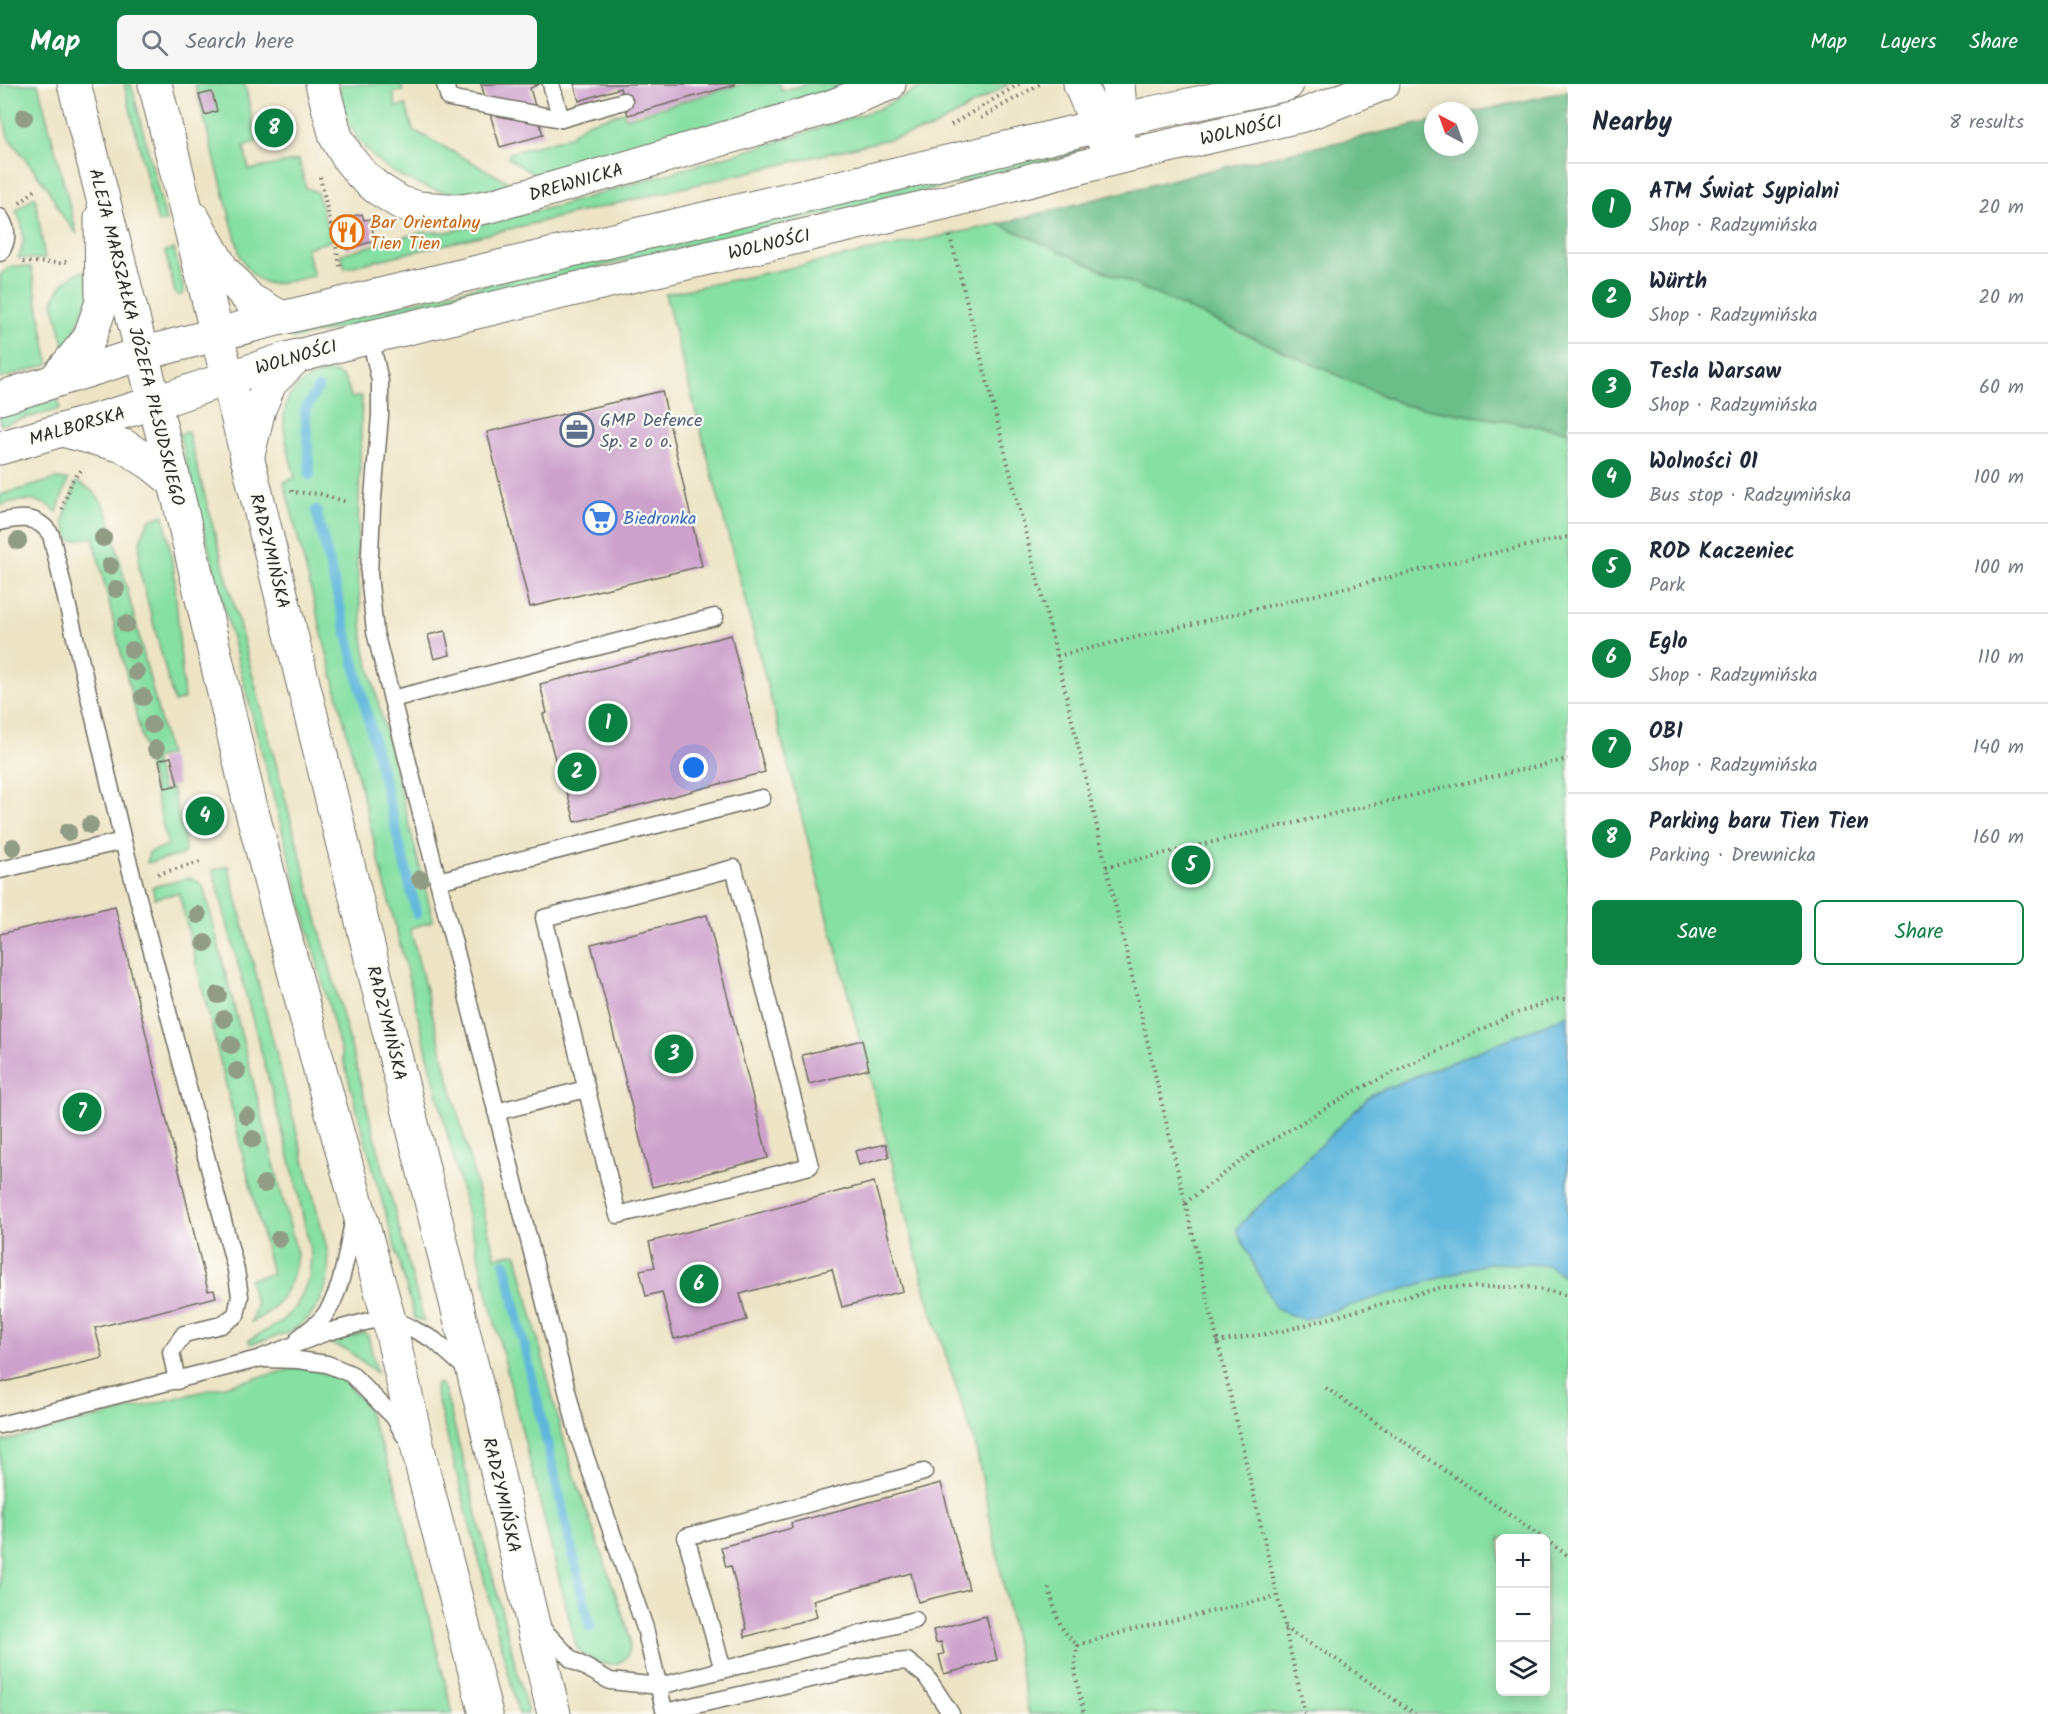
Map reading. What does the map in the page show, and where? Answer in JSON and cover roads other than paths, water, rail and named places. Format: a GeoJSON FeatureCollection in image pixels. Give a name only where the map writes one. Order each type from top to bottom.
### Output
{"type":"FeatureCollection","features":[{"type":"Feature","properties":{"kind":"street","name":"ALEJA MARSZAŁKA JÓZEFA PIŁSUDSKIEGO"},"geometry":{"type":"LineString","coordinates":[[74,84],[174,482],[252,811],[322,1081],[357,1205]]}},
{"type":"Feature","properties":{"kind":"street"},"geometry":{"type":"LineString","coordinates":[[155,84],[217,333]]}},
{"type":"Feature","properties":{"kind":"street","name":"DREWNICKA"},"geometry":{"type":"LineString","coordinates":[[322,84],[336,137],[348,159],[362,175],[377,188],[401,203],[419,208],[463,211],[492,206],[643,163],[830,107],[889,84]]}},
{"type":"Feature","properties":{"kind":"street"},"geometry":{"type":"LineString","coordinates":[[1080,84],[1109,124]]}},
{"type":"Feature","properties":{"kind":"street"},"geometry":{"type":"LineString","coordinates":[[1112,159],[1109,124],[1118,84]]}},
{"type":"Feature","properties":{"kind":"street","name":"WOLNOŚCI"},"geometry":{"type":"LineString","coordinates":[[141,354],[217,333],[1287,84]]}},
{"type":"Feature","properties":{"kind":"street","name":"WOLNOŚCI"},"geometry":{"type":"LineString","coordinates":[[154,403],[228,377],[370,337],[943,203],[1112,159],[1304,115],[1383,84]]}},
{"type":"Feature","properties":{"kind":"street"},"geometry":{"type":"LineString","coordinates":[[54,381],[89,339],[102,302],[101,193]]}},
{"type":"Feature","properties":{"kind":"street"},"geometry":{"type":"LineString","coordinates":[[185,204],[222,269],[250,300],[282,318]]}},
{"type":"Feature","properties":{"kind":"street","name":"RADZYMIŃSKA"},"geometry":{"type":"LineString","coordinates":[[217,333],[481,1403],[554,1714]]}},
{"type":"Feature","properties":{"kind":"street"},"geometry":{"type":"LineString","coordinates":[[0,398],[141,354]]}},
{"type":"Feature","properties":{"kind":"street"},"geometry":{"type":"LineString","coordinates":[[247,459],[259,409],[270,382],[296,357]]}},
{"type":"Feature","properties":{"kind":"street","name":"MALBORSKA"},"geometry":{"type":"LineString","coordinates":[[0,448],[154,403]]}},
{"type":"Feature","properties":{"kind":"street"},"geometry":{"type":"LineString","coordinates":[[64,430],[124,446],[174,482]]}},
{"type":"Feature","properties":{"kind":"street"},"geometry":{"type":"LineString","coordinates":[[357,1205],[388,1316],[424,1475],[486,1714]]}},
{"type":"Feature","properties":{"kind":"lane"},"geometry":{"type":"LineString","coordinates":[[445,84],[449,98],[561,120],[624,101]]}},
{"type":"Feature","properties":{"kind":"lane"},"geometry":{"type":"LineString","coordinates":[[551,84],[561,120]]}},
{"type":"Feature","properties":{"kind":"lane"},"geometry":{"type":"LineString","coordinates":[[0,217],[7,231],[0,253]]}},
{"type":"Feature","properties":{"kind":"lane"},"geometry":{"type":"LineString","coordinates":[[370,337],[380,381],[380,416],[369,574],[375,632],[579,1438],[645,1628],[665,1713],[877,1664],[907,1661],[926,1676],[951,1714]]}},
{"type":"Feature","properties":{"kind":"lane"},"geometry":{"type":"LineString","coordinates":[[0,522],[17,518],[34,519],[46,527],[51,535],[123,841],[236,1270],[240,1296],[236,1316],[221,1325],[184,1334],[171,1352],[177,1381]]}},
{"type":"Feature","properties":{"kind":"lane"},"geometry":{"type":"LineString","coordinates":[[392,699],[715,616]]}},
{"type":"Feature","properties":{"kind":"lane"},"geometry":{"type":"LineString","coordinates":[[438,881],[762,798]]}},
{"type":"Feature","properties":{"kind":"lane"},"geometry":{"type":"LineString","coordinates":[[0,870],[123,841]]}},
{"type":"Feature","properties":{"kind":"lane"},"geometry":{"type":"LineString","coordinates":[[734,868],[810,1166],[618,1215],[586,1089],[544,918],[734,868]]}},
{"type":"Feature","properties":{"kind":"lane"},"geometry":{"type":"LineString","coordinates":[[496,1112],[586,1089]]}},
{"type":"Feature","properties":{"kind":"lane"},"geometry":{"type":"LineString","coordinates":[[258,1359],[299,1339],[323,1317],[339,1283],[357,1205]]}},
{"type":"Feature","properties":{"kind":"lane"},"geometry":{"type":"LineString","coordinates":[[0,1425],[258,1359],[327,1332],[388,1316],[434,1340],[464,1367],[481,1403]]}},
{"type":"Feature","properties":{"kind":"lane"},"geometry":{"type":"LineString","coordinates":[[258,1359],[298,1360],[327,1364],[351,1374],[394,1417],[424,1475]]}},
{"type":"Feature","properties":{"kind":"lane"},"geometry":{"type":"LineString","coordinates":[[723,1670],[686,1537],[924,1472]]}},
{"type":"Feature","properties":{"kind":"lane"},"geometry":{"type":"LineString","coordinates":[[531,1616],[572,1659],[610,1681],[660,1686],[915,1620]]}},
{"type":"Feature","properties":{"kind":"water"},"geometry":{"type":"Polygon","coordinates":[[[1568,1015],[1568,1278],[1548,1265],[1488,1263],[1304,1320],[1276,1309],[1236,1229],[1372,1094],[1568,1015]]]}},
{"type":"Feature","properties":{"kind":"waterway"},"geometry":{"type":"LineString","coordinates":[[310,475],[305,410],[318,388]]}},
{"type":"Feature","properties":{"kind":"waterway"},"geometry":{"type":"LineString","coordinates":[[316,510],[417,914]]}},
{"type":"Feature","properties":{"kind":"waterway"},"geometry":{"type":"LineString","coordinates":[[505,1263],[590,1627]]}},
{"type":"Feature","properties":{"kind":"place","name":"Parking baru Tien Tien"},"geometry":{"type":"Point","coordinates":[274,128]}},
{"type":"Feature","properties":{"kind":"place","name":"Bar Orientalny Tien Tien"},"geometry":{"type":"Point","coordinates":[347,232]}},
{"type":"Feature","properties":{"kind":"place","name":"GMP Defence Sp. z o o."},"geometry":{"type":"Point","coordinates":[577,430]}},
{"type":"Feature","properties":{"kind":"place","name":"Biedronka"},"geometry":{"type":"Point","coordinates":[600,518]}},
{"type":"Feature","properties":{"kind":"place","name":"ATM Świat Sypialni"},"geometry":{"type":"Point","coordinates":[608,723]}},
{"type":"Feature","properties":{"kind":"place","name":"Würth"},"geometry":{"type":"Point","coordinates":[577,772]}},
{"type":"Feature","properties":{"kind":"place","name":"Wolności 01"},"geometry":{"type":"Point","coordinates":[205,816]}},
{"type":"Feature","properties":{"kind":"place","name":"ROD Kaczeniec"},"geometry":{"type":"Point","coordinates":[1191,865]}},
{"type":"Feature","properties":{"kind":"place","name":"Tesla Warsaw"},"geometry":{"type":"Point","coordinates":[674,1054]}},
{"type":"Feature","properties":{"kind":"place","name":"OBI"},"geometry":{"type":"Point","coordinates":[82,1112]}},
{"type":"Feature","properties":{"kind":"place","name":"Eglo"},"geometry":{"type":"Point","coordinates":[699,1284]}}]}
